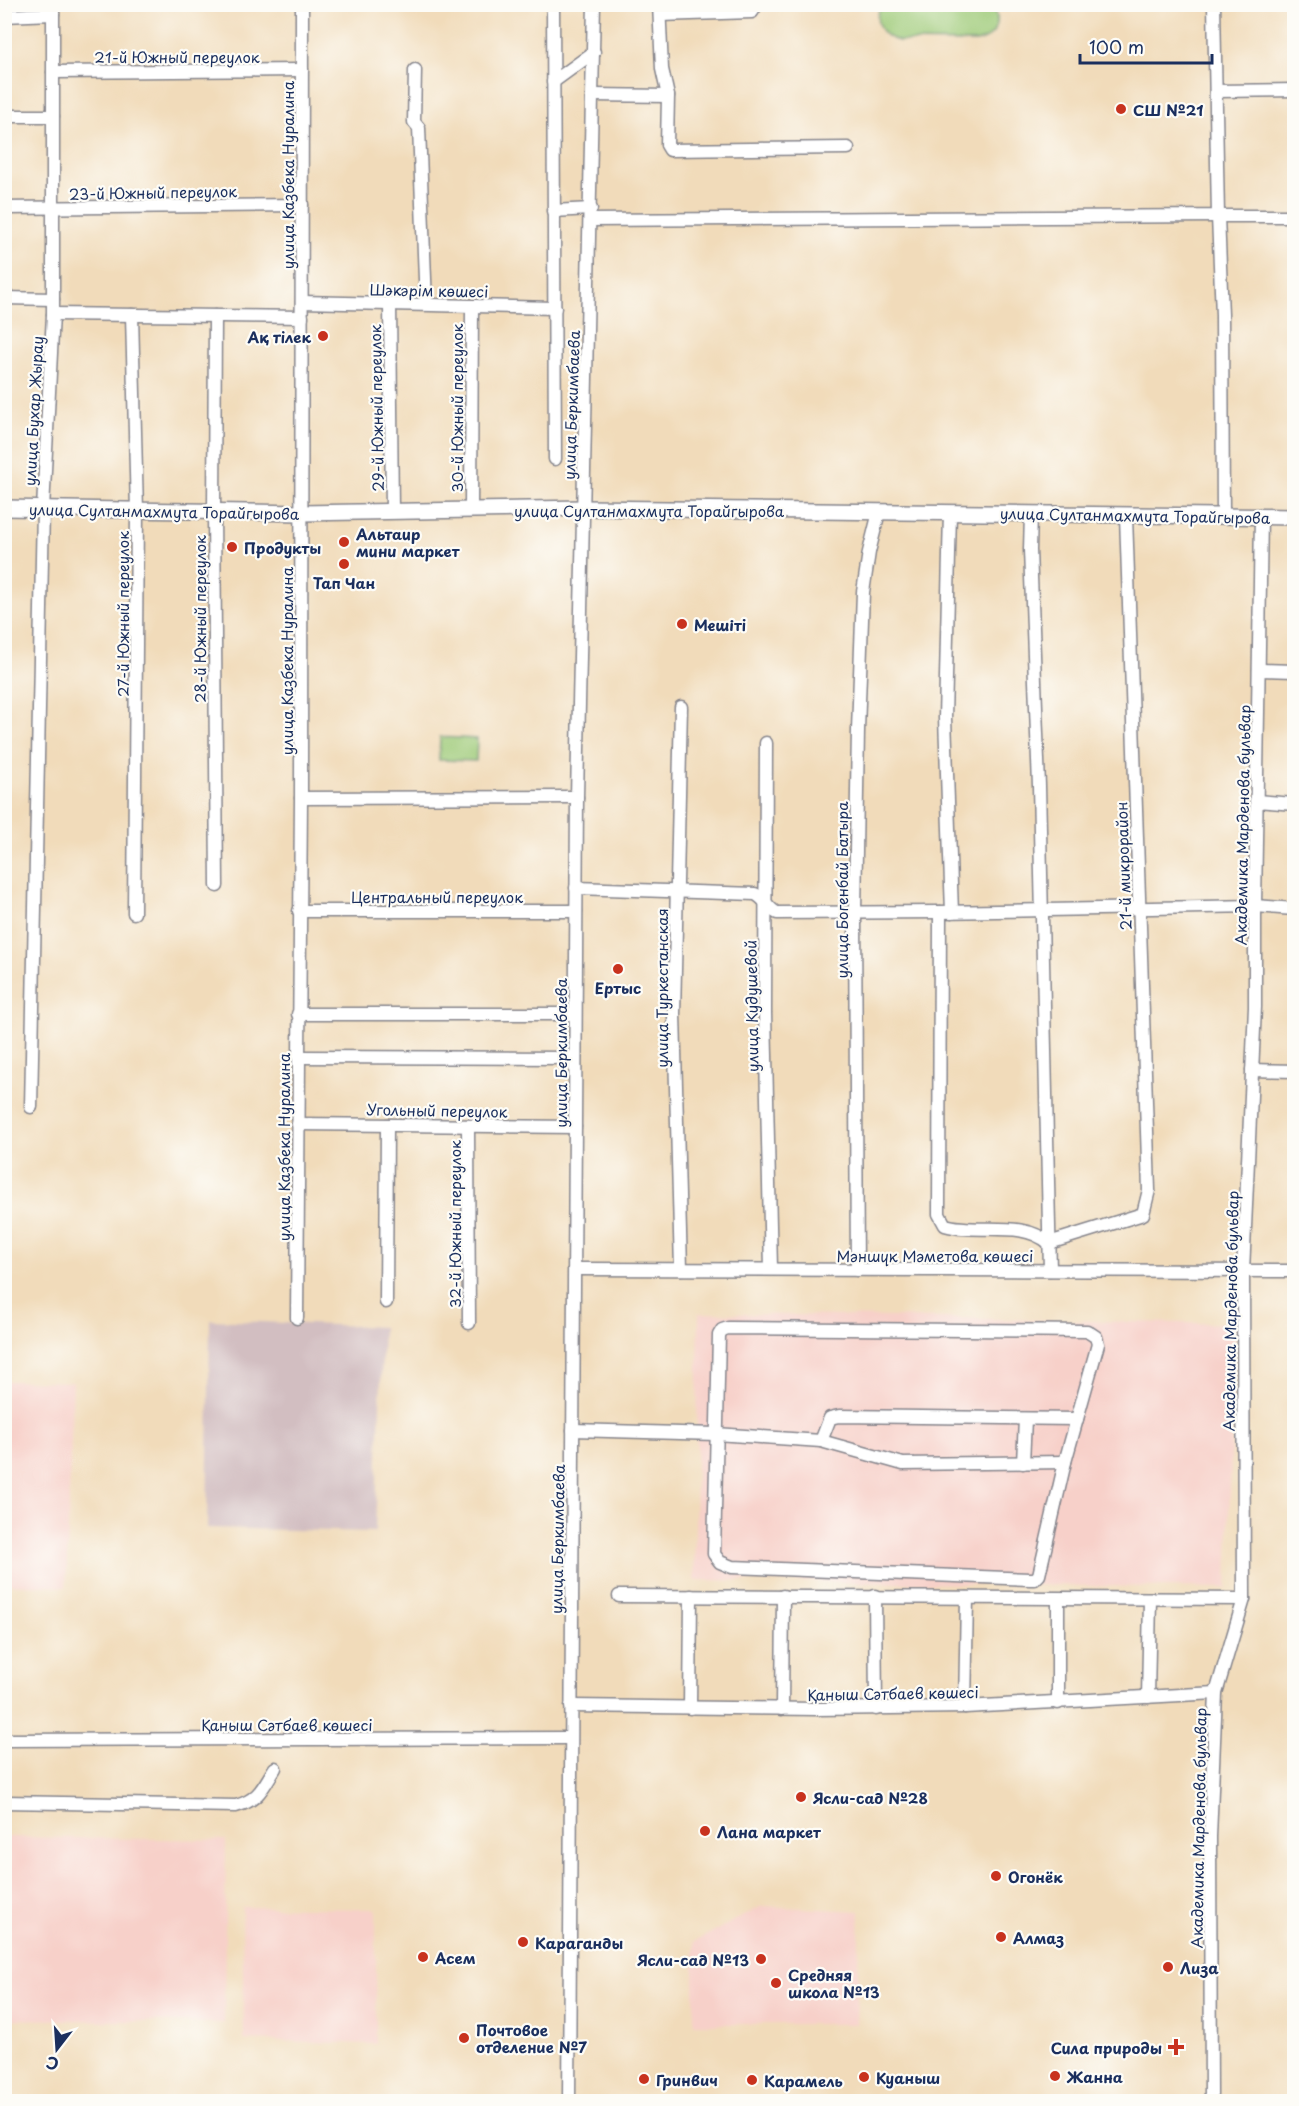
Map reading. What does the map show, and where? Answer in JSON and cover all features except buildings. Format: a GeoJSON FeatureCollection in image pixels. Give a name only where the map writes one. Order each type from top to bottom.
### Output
{"type":"FeatureCollection","features":[{"type":"Feature","properties":{"kind":"main road","name":"улица Султанмахмута Торайгырова"},"geometry":{"type":"LineString","coordinates":[[4,508],[301,513],[584,508],[1294,517]]}},
{"type":"Feature","properties":{"kind":"street","name":"улица Казбека Нуралина"},"geometry":{"type":"LineString","coordinates":[[297,1318],[303,4]]}},
{"type":"Feature","properties":{"kind":"street"},"geometry":{"type":"LineString","coordinates":[[553,4],[555,459]]}},
{"type":"Feature","properties":{"kind":"street","name":"улица Беркимбаева"},"geometry":{"type":"LineString","coordinates":[[569,2102],[577,797],[594,4]]}},
{"type":"Feature","properties":{"kind":"street"},"geometry":{"type":"LineString","coordinates":[[757,4],[752,12],[659,10],[662,69],[668,96],[667,145],[670,150],[848,148]]}},
{"type":"Feature","properties":{"kind":"street"},"geometry":{"type":"LineString","coordinates":[[1214,4],[1222,315],[1223,517]]}},
{"type":"Feature","properties":{"kind":"street"},"geometry":{"type":"LineString","coordinates":[[4,15],[53,9]]}},
{"type":"Feature","properties":{"kind":"street","name":"улица Бухар Жырау"},"geometry":{"type":"LineString","coordinates":[[31,1107],[43,509],[53,314],[53,9]]}},
{"type":"Feature","properties":{"kind":"street"},"geometry":{"type":"LineString","coordinates":[[553,82],[594,52]]}},
{"type":"Feature","properties":{"kind":"street","name":"21-й Южный переулок"},"geometry":{"type":"LineString","coordinates":[[53,72],[302,70]]}},
{"type":"Feature","properties":{"kind":"street"},"geometry":{"type":"LineString","coordinates":[[415,70],[414,122],[419,128],[426,304]]}},
{"type":"Feature","properties":{"kind":"street"},"geometry":{"type":"LineString","coordinates":[[1216,91],[1294,90]]}},
{"type":"Feature","properties":{"kind":"street"},"geometry":{"type":"LineString","coordinates":[[593,95],[668,96]]}},
{"type":"Feature","properties":{"kind":"street"},"geometry":{"type":"LineString","coordinates":[[4,116],[53,116]]}},
{"type":"Feature","properties":{"kind":"street","name":"23-й Южный переулок"},"geometry":{"type":"LineString","coordinates":[[4,208],[302,205]]}},
{"type":"Feature","properties":{"kind":"street"},"geometry":{"type":"LineString","coordinates":[[553,211],[591,214],[848,220],[1190,215],[1218,209],[1294,216]]}},
{"type":"Feature","properties":{"kind":"street"},"geometry":{"type":"LineString","coordinates":[[4,298],[53,299]]}},
{"type":"Feature","properties":{"kind":"street","name":"Шәкәрім көшесі"},"geometry":{"type":"LineString","coordinates":[[302,302],[555,308]]}},
{"type":"Feature","properties":{"kind":"street","name":"29-й Южный переулок"},"geometry":{"type":"LineString","coordinates":[[390,303],[392,512]]}},
{"type":"Feature","properties":{"kind":"street","name":"30-й Южный переулок"},"geometry":{"type":"LineString","coordinates":[[471,511],[472,306]]}},
{"type":"Feature","properties":{"kind":"street"},"geometry":{"type":"LineString","coordinates":[[53,314],[302,317]]}},
{"type":"Feature","properties":{"kind":"street","name":"27-й Южный переулок"},"geometry":{"type":"LineString","coordinates":[[132,315],[137,511],[134,913]]}},
{"type":"Feature","properties":{"kind":"street","name":"28-й Южный переулок"},"geometry":{"type":"LineString","coordinates":[[215,316],[213,512],[217,886]]}},
{"type":"Feature","properties":{"kind":"street","name":"улица Богенбай Батыра"},"geometry":{"type":"LineString","coordinates":[[857,1269],[855,912],[858,729],[863,592],[869,552],[879,512]]}},
{"type":"Feature","properties":{"kind":"street"},"geometry":{"type":"LineString","coordinates":[[950,513],[945,718],[946,912],[939,1214],[945,1225],[957,1228],[1002,1229],[1040,1235],[1049,1243]]}},
{"type":"Feature","properties":{"kind":"street"},"geometry":{"type":"LineString","coordinates":[[1031,514],[1030,550],[1042,911],[1050,1270]]}},
{"type":"Feature","properties":{"kind":"street","name":"21-й микрорайон"},"geometry":{"type":"LineString","coordinates":[[1049,1243],[1143,1214],[1149,1190],[1126,516]]}},
{"type":"Feature","properties":{"kind":"street","name":"Академика Марденова бульвар"},"geometry":{"type":"LineString","coordinates":[[1211,2102],[1210,1837],[1216,1693],[1244,1599],[1243,1270],[1255,1007],[1261,516]]}},
{"type":"Feature","properties":{"kind":"street"},"geometry":{"type":"LineString","coordinates":[[1258,670],[1294,671]]}},
{"type":"Feature","properties":{"kind":"street","name":"улица Туркестанская"},"geometry":{"type":"LineString","coordinates":[[681,707],[674,1014],[681,1269]]}},
{"type":"Feature","properties":{"kind":"street","name":"улица Кудушевой"},"geometry":{"type":"LineString","coordinates":[[766,742],[765,899],[771,1269]]}},
{"type":"Feature","properties":{"kind":"street"},"geometry":{"type":"LineString","coordinates":[[301,798],[577,797]]}},
{"type":"Feature","properties":{"kind":"street"},"geometry":{"type":"LineString","coordinates":[[1256,801],[1294,804]]}},
{"type":"Feature","properties":{"kind":"street"},"geometry":{"type":"LineString","coordinates":[[576,888],[755,894],[765,899],[772,911],[777,913],[1042,911],[1255,906],[1294,909]]}},
{"type":"Feature","properties":{"kind":"street","name":"Центральный переулок"},"geometry":{"type":"LineString","coordinates":[[299,911],[576,911]]}},
{"type":"Feature","properties":{"kind":"street"},"geometry":{"type":"LineString","coordinates":[[298,1014],[576,1014]]}},
{"type":"Feature","properties":{"kind":"street"},"geometry":{"type":"LineString","coordinates":[[298,1057],[575,1058]]}},
{"type":"Feature","properties":{"kind":"street"},"geometry":{"type":"LineString","coordinates":[[1252,1070],[1294,1071]]}},
{"type":"Feature","properties":{"kind":"street","name":"Угольный переулок"},"geometry":{"type":"LineString","coordinates":[[298,1124],[575,1126]]}},
{"type":"Feature","properties":{"kind":"street"},"geometry":{"type":"LineString","coordinates":[[386,1302],[387,1125]]}},
{"type":"Feature","properties":{"kind":"street","name":"32-й Южный переулок"},"geometry":{"type":"LineString","coordinates":[[468,1125],[469,1323]]}},
{"type":"Feature","properties":{"kind":"street","name":"Мәншүк Мәметова көшесі"},"geometry":{"type":"LineString","coordinates":[[575,1269],[1294,1271]]}},
{"type":"Feature","properties":{"kind":"street"},"geometry":{"type":"LineString","coordinates":[[728,1328],[1087,1331],[1096,1337],[1098,1344],[1077,1419],[1039,1575],[1035,1579],[732,1567],[720,1562],[714,1554],[718,1335],[722,1330],[728,1328]]}},
{"type":"Feature","properties":{"kind":"street"},"geometry":{"type":"LineString","coordinates":[[821,1442],[830,1418],[839,1416],[1077,1419]]}},
{"type":"Feature","properties":{"kind":"street"},"geometry":{"type":"LineString","coordinates":[[1023,1463],[1025,1419]]}},
{"type":"Feature","properties":{"kind":"street"},"geometry":{"type":"LineString","coordinates":[[573,1430],[716,1434],[821,1442],[903,1464],[1065,1462]]}},
{"type":"Feature","properties":{"kind":"street"},"geometry":{"type":"LineString","coordinates":[[619,1596],[1244,1599]]}},
{"type":"Feature","properties":{"kind":"street"},"geometry":{"type":"LineString","coordinates":[[690,1708],[691,1596]]}},
{"type":"Feature","properties":{"kind":"street"},"geometry":{"type":"LineString","coordinates":[[782,1709],[783,1596]]}},
{"type":"Feature","properties":{"kind":"street"},"geometry":{"type":"LineString","coordinates":[[875,1596],[876,1709]]}},
{"type":"Feature","properties":{"kind":"street"},"geometry":{"type":"LineString","coordinates":[[965,1707],[967,1598]]}},
{"type":"Feature","properties":{"kind":"street"},"geometry":{"type":"LineString","coordinates":[[1058,1599],[1058,1703]]}},
{"type":"Feature","properties":{"kind":"street"},"geometry":{"type":"LineString","coordinates":[[1148,1697],[1150,1599]]}},
{"type":"Feature","properties":{"kind":"street","name":"Қаныш Сәтбаев көшесі"},"geometry":{"type":"LineString","coordinates":[[570,1706],[876,1709],[1058,1703],[1216,1693]]}},
{"type":"Feature","properties":{"kind":"street","name":"Қаныш Сәтбаев көшесі"},"geometry":{"type":"LineString","coordinates":[[4,1740],[570,1738]]}},
{"type":"Feature","properties":{"kind":"street"},"geometry":{"type":"LineString","coordinates":[[4,1802],[236,1806],[248,1803],[257,1796],[275,1768]]}},
{"type":"Feature","properties":{"kind":"shaded area"},"geometry":{"type":"Polygon","coordinates":[[[699,1313],[1235,1324],[1227,1588],[694,1580],[699,1313]]]}},
{"type":"Feature","properties":{"kind":"shaded area"},"geometry":{"type":"Polygon","coordinates":[[[210,1320],[383,1327],[375,1532],[207,1528],[210,1320]]]}},
{"type":"Feature","properties":{"kind":"shaded area"},"geometry":{"type":"Polygon","coordinates":[[[5,1381],[73,1382],[66,1587],[5,1584],[5,1381]]]}},
{"type":"Feature","properties":{"kind":"shaded area"},"geometry":{"type":"Polygon","coordinates":[[[5,1837],[226,1840],[224,2023],[5,2019],[5,1837]]]}},
{"type":"Feature","properties":{"kind":"shaded area","name":"Средняя школа №13"},"geometry":{"type":"Polygon","coordinates":[[[762,1906],[860,1911],[856,2024],[694,2024],[694,1942],[762,1906]]]}},
{"type":"Feature","properties":{"kind":"shaded area"},"geometry":{"type":"Polygon","coordinates":[[[242,1907],[376,1909],[376,2044],[244,2040],[242,1907]]]}},
{"type":"Feature","properties":{"kind":"green space"},"geometry":{"type":"Polygon","coordinates":[[[992,4],[997,17],[996,28],[988,37],[976,42],[899,41],[883,32],[877,17],[882,5],[992,4]]]}},
{"type":"Feature","properties":{"kind":"green space"},"geometry":{"type":"Polygon","coordinates":[[[440,737],[477,739],[476,761],[439,760],[440,737]]]}},
{"type":"Feature","properties":{"kind":"place","name":"СШ №21"},"geometry":{"type":"Point","coordinates":[1121,109]}},
{"type":"Feature","properties":{"kind":"place","name":"Ақ тілек"},"geometry":{"type":"Point","coordinates":[323,336]}},
{"type":"Feature","properties":{"kind":"place","name":"Альтаир мини маркет"},"geometry":{"type":"Point","coordinates":[344,542]}},
{"type":"Feature","properties":{"kind":"place","name":"Продукты"},"geometry":{"type":"Point","coordinates":[232,547]}},
{"type":"Feature","properties":{"kind":"place","name":"Тап Чан"},"geometry":{"type":"Point","coordinates":[344,564]}},
{"type":"Feature","properties":{"kind":"place","name":"Мешіті"},"geometry":{"type":"Point","coordinates":[682,624]}},
{"type":"Feature","properties":{"kind":"place","name":"Ертыс"},"geometry":{"type":"Point","coordinates":[618,969]}},
{"type":"Feature","properties":{"kind":"place","name":"Ясли-сад №28"},"geometry":{"type":"Point","coordinates":[801,1797]}},
{"type":"Feature","properties":{"kind":"place","name":"Лана маркет"},"geometry":{"type":"Point","coordinates":[705,1831]}},
{"type":"Feature","properties":{"kind":"place","name":"Огонёк"},"geometry":{"type":"Point","coordinates":[996,1876]}},
{"type":"Feature","properties":{"kind":"place","name":"Алмаз"},"geometry":{"type":"Point","coordinates":[1001,1937]}},
{"type":"Feature","properties":{"kind":"place","name":"Караганды"},"geometry":{"type":"Point","coordinates":[523,1942]}},
{"type":"Feature","properties":{"kind":"place","name":"Асем"},"geometry":{"type":"Point","coordinates":[423,1957]}},
{"type":"Feature","properties":{"kind":"place","name":"Ясли-сад №13"},"geometry":{"type":"Point","coordinates":[761,1959]}},
{"type":"Feature","properties":{"kind":"place","name":"Лиза"},"geometry":{"type":"Point","coordinates":[1168,1967]}},
{"type":"Feature","properties":{"kind":"place","name":"Средняя школа №13"},"geometry":{"type":"Point","coordinates":[776,1983]}},
{"type":"Feature","properties":{"kind":"place","name":"Почтовое отделение №7"},"geometry":{"type":"Point","coordinates":[464,2038]}},
{"type":"Feature","properties":{"kind":"place","name":"Сила природы"},"geometry":{"type":"Point","coordinates":[1176,2047]}},
{"type":"Feature","properties":{"kind":"place","name":"Жанна"},"geometry":{"type":"Point","coordinates":[1055,2076]}},
{"type":"Feature","properties":{"kind":"place","name":"Куаныш"},"geometry":{"type":"Point","coordinates":[864,2077]}},
{"type":"Feature","properties":{"kind":"place","name":"Гринвич"},"geometry":{"type":"Point","coordinates":[644,2079]}},
{"type":"Feature","properties":{"kind":"place","name":"Карамель"},"geometry":{"type":"Point","coordinates":[752,2080]}}]}
